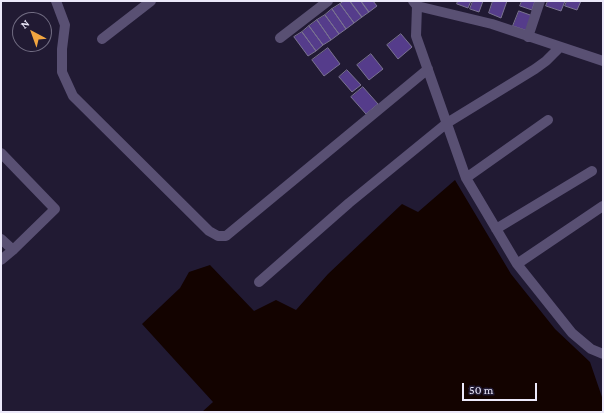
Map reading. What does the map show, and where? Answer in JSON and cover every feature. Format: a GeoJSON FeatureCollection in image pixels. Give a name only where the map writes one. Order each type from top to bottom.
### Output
{"type":"FeatureCollection","features":[{"type":"Feature","properties":{"kind":"street"},"geometry":{"type":"LineString","coordinates":[[56,1],[66,25],[62,49],[62,72],[73,96],[209,231],[218,236],[226,236],[428,69]]}},
{"type":"Feature","properties":{"kind":"street"},"geometry":{"type":"LineString","coordinates":[[102,38],[151,1]]}},
{"type":"Feature","properties":{"kind":"street"},"geometry":{"type":"LineString","coordinates":[[280,38],[328,1]]}},
{"type":"Feature","properties":{"kind":"street"},"geometry":{"type":"LineString","coordinates":[[528,36],[540,1]]}},
{"type":"Feature","properties":{"kind":"street"},"geometry":{"type":"LineString","coordinates":[[603,61],[492,24],[415,3],[416,36],[466,178],[517,264],[572,333],[591,348],[603,354]]}},
{"type":"Feature","properties":{"kind":"street"},"geometry":{"type":"LineString","coordinates":[[259,282],[349,203],[447,123],[546,62],[560,47]]}},
{"type":"Feature","properties":{"kind":"street"},"geometry":{"type":"LineString","coordinates":[[466,178],[548,120]]}},
{"type":"Feature","properties":{"kind":"street"},"geometry":{"type":"LineString","coordinates":[[1,153],[55,209],[1,260]]}},
{"type":"Feature","properties":{"kind":"street"},"geometry":{"type":"LineString","coordinates":[[496,229],[592,171]]}},
{"type":"Feature","properties":{"kind":"street"},"geometry":{"type":"LineString","coordinates":[[517,264],[603,206]]}},
{"type":"Feature","properties":{"kind":"street"},"geometry":{"type":"LineString","coordinates":[[1,239],[13,250]]}},
{"type":"Feature","properties":{"kind":"shaded area"},"geometry":{"type":"Polygon","coordinates":[[[455,180],[511,274],[555,329],[590,362],[603,400],[603,412],[202,412],[213,402],[142,324],[180,288],[189,272],[210,265],[254,311],[276,300],[296,310],[328,274],[402,204],[418,212],[455,180]]]}},
{"type":"Feature","properties":{"kind":"building"},"geometry":{"type":"Polygon","coordinates":[[[344,1],[350,1],[362,17],[354,23],[340,4],[344,1]]]}},
{"type":"Feature","properties":{"kind":"building"},"geometry":{"type":"Polygon","coordinates":[[[350,1],[361,1],[369,12],[362,17],[350,1]]]}},
{"type":"Feature","properties":{"kind":"building"},"geometry":{"type":"Polygon","coordinates":[[[361,1],[373,1],[377,6],[369,12],[361,1]]]}},
{"type":"Feature","properties":{"kind":"building"},"geometry":{"type":"Polygon","coordinates":[[[458,1],[471,1],[468,8],[457,4],[458,1]]]}},
{"type":"Feature","properties":{"kind":"building"},"geometry":{"type":"Polygon","coordinates":[[[473,1],[483,1],[479,12],[470,9],[473,1]]]}},
{"type":"Feature","properties":{"kind":"building"},"geometry":{"type":"Polygon","coordinates":[[[493,1],[507,1],[501,18],[489,13],[493,1]]]}},
{"type":"Feature","properties":{"kind":"building"},"geometry":{"type":"Polygon","coordinates":[[[522,1],[535,1],[532,10],[520,6],[522,1]]]}},
{"type":"Feature","properties":{"kind":"building"},"geometry":{"type":"Polygon","coordinates":[[[548,1],[565,1],[561,11],[546,6],[548,1]]]}},
{"type":"Feature","properties":{"kind":"building"},"geometry":{"type":"Polygon","coordinates":[[[567,1],[581,1],[577,10],[565,6],[567,1]]]}},
{"type":"Feature","properties":{"kind":"building"},"geometry":{"type":"Polygon","coordinates":[[[340,4],[354,23],[346,29],[332,9],[340,4]]]}},
{"type":"Feature","properties":{"kind":"building"},"geometry":{"type":"Polygon","coordinates":[[[332,9],[346,29],[339,34],[325,15],[332,9]]]}},
{"type":"Feature","properties":{"kind":"building"},"geometry":{"type":"Polygon","coordinates":[[[519,11],[533,16],[528,31],[513,26],[519,11]]]}},
{"type":"Feature","properties":{"kind":"building"},"geometry":{"type":"Polygon","coordinates":[[[325,15],[339,34],[331,40],[317,20],[325,15]]]}},
{"type":"Feature","properties":{"kind":"building"},"geometry":{"type":"Polygon","coordinates":[[[317,20],[331,40],[323,45],[309,26],[317,20]]]}},
{"type":"Feature","properties":{"kind":"building"},"geometry":{"type":"Polygon","coordinates":[[[309,26],[323,45],[316,51],[302,32],[309,26]]]}},
{"type":"Feature","properties":{"kind":"building"},"geometry":{"type":"Polygon","coordinates":[[[302,32],[316,51],[308,56],[294,37],[302,32]]]}},
{"type":"Feature","properties":{"kind":"building"},"geometry":{"type":"Polygon","coordinates":[[[401,34],[412,47],[398,59],[387,45],[401,34]]]}},
{"type":"Feature","properties":{"kind":"building"},"geometry":{"type":"Polygon","coordinates":[[[328,48],[340,64],[324,76],[312,60],[328,48]]]}},
{"type":"Feature","properties":{"kind":"building"},"geometry":{"type":"Polygon","coordinates":[[[371,54],[383,69],[369,80],[357,65],[371,54]]]}},
{"type":"Feature","properties":{"kind":"building"},"geometry":{"type":"Polygon","coordinates":[[[347,70],[361,85],[352,92],[339,77],[347,70]]]}},
{"type":"Feature","properties":{"kind":"building"},"geometry":{"type":"Polygon","coordinates":[[[363,87],[378,104],[366,114],[351,97],[363,87]]]}}]}
